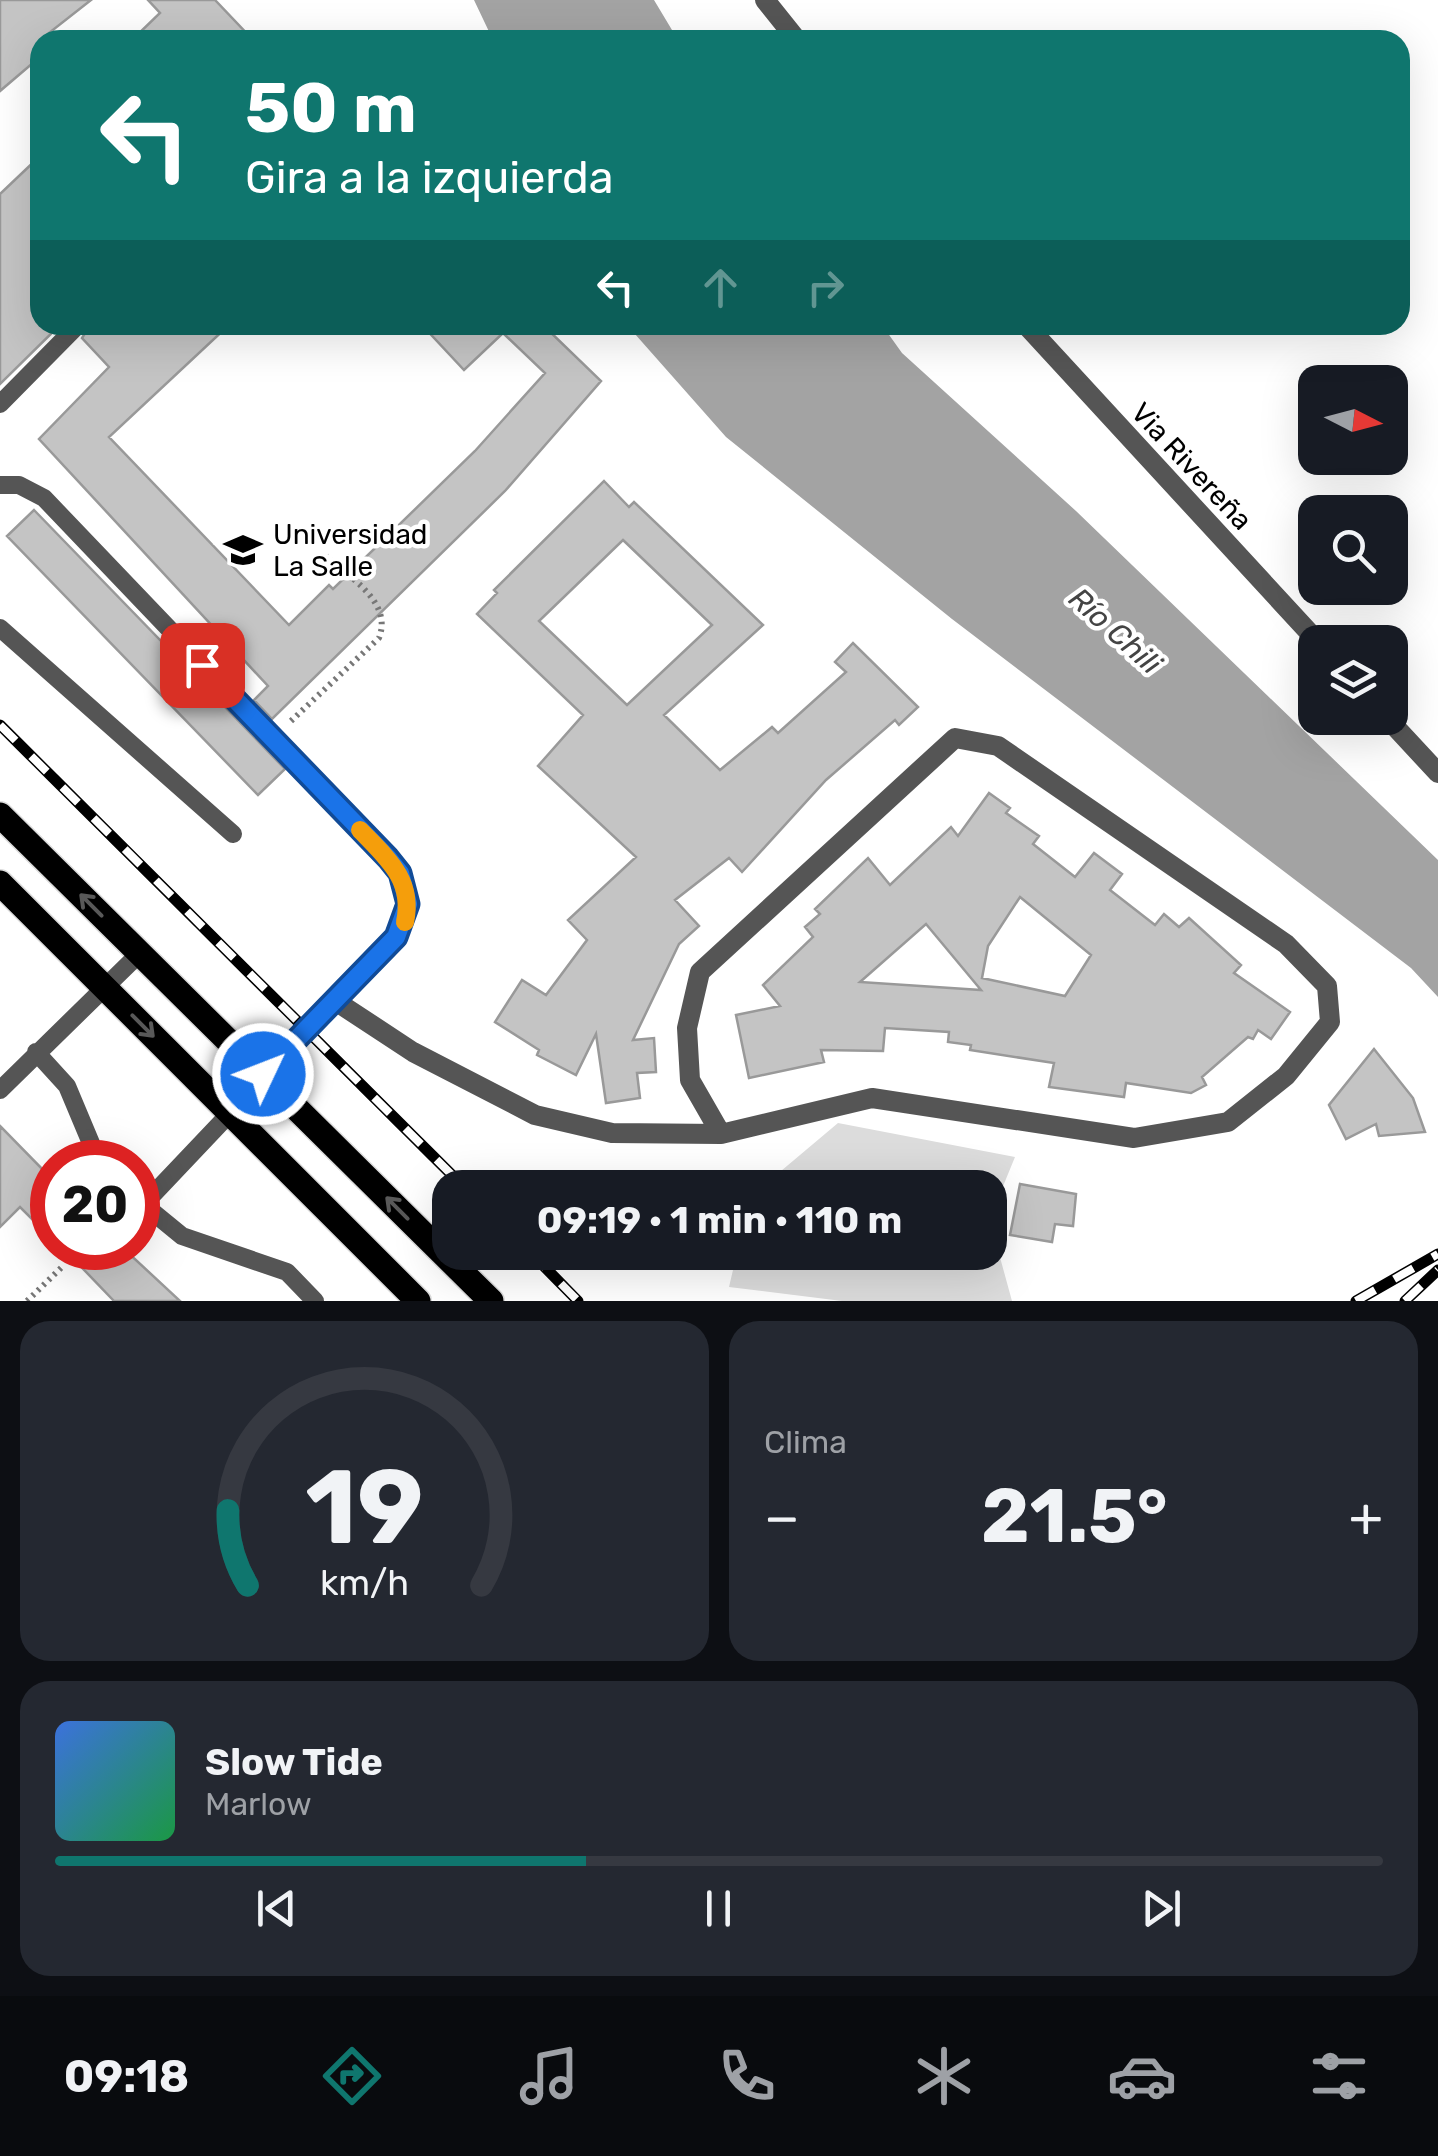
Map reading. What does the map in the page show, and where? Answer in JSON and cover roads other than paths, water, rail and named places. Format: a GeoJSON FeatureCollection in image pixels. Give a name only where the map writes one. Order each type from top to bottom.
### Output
{"type":"FeatureCollection","features":[{"type":"Feature","properties":{"kind":"main road"},"geometry":{"type":"LineString","coordinates":[[0,815],[263,1074],[478,1297]]}},
{"type":"Feature","properties":{"kind":"main road"},"geometry":{"type":"LineString","coordinates":[[0,882],[418,1301]]}},
{"type":"Feature","properties":{"kind":"street"},"geometry":{"type":"LineString","coordinates":[[766,0],[790,30]]}},
{"type":"Feature","properties":{"kind":"street","name":"Via Rivereña"},"geometry":{"type":"LineString","coordinates":[[1035,335],[1302,625]]}},
{"type":"Feature","properties":{"kind":"street"},"geometry":{"type":"LineString","coordinates":[[1403,735],[1438,773]]}},
{"type":"Feature","properties":{"kind":"street"},"geometry":{"type":"LineString","coordinates":[[337,1002],[413,1052],[535,1115],[612,1132],[721,1134],[872,1098],[1134,1138],[1228,1122],[1286,1076],[1330,1022],[1327,986],[1286,944],[998,746],[955,738],[700,972],[687,1028],[690,1080],[721,1134]]}},
{"type":"Feature","properties":{"kind":"lane"},"geometry":{"type":"LineString","coordinates":[[0,404],[68,335]]}},
{"type":"Feature","properties":{"kind":"lane"},"geometry":{"type":"LineString","coordinates":[[0,485],[19,485],[44,498],[388,858],[405,886],[406,920],[396,937],[160,1182]]}},
{"type":"Feature","properties":{"kind":"lane"},"geometry":{"type":"LineString","coordinates":[[0,628],[233,834]]}},
{"type":"Feature","properties":{"kind":"lane"},"geometry":{"type":"LineString","coordinates":[[0,1090],[140,954]]}},
{"type":"Feature","properties":{"kind":"lane"},"geometry":{"type":"LineString","coordinates":[[36,1052],[66,1086],[90,1140]]}},
{"type":"Feature","properties":{"kind":"lane"},"geometry":{"type":"LineString","coordinates":[[160,1219],[182,1236],[287,1272],[315,1301]]}},
{"type":"Feature","properties":{"kind":"water"},"geometry":{"type":"Polygon","coordinates":[[[474,0],[654,0],[672,30],[488,30],[474,0]]]}},
{"type":"Feature","properties":{"kind":"water","name":"Río Chili"},"geometry":{"type":"Polygon","coordinates":[[[636,335],[889,335],[902,353],[1076,511],[1298,725],[1298,735],[1308,735],[1438,860],[1438,997],[1411,968],[952,619],[726,437],[636,335]]]}},
{"type":"Feature","properties":{"kind":"railway"},"geometry":{"type":"LineString","coordinates":[[0,725],[447,1170]]}},
{"type":"Feature","properties":{"kind":"railway"},"geometry":{"type":"LineString","coordinates":[[1356,1301],[1438,1254]]}},
{"type":"Feature","properties":{"kind":"railway"},"geometry":{"type":"LineString","coordinates":[[548,1270],[578,1301]]}},
{"type":"Feature","properties":{"kind":"railway"},"geometry":{"type":"LineString","coordinates":[[1405,1301],[1438,1270]]}},
{"type":"Feature","properties":{"kind":"place","name":"Universidad La Salle"},"geometry":{"type":"Point","coordinates":[243,550]}}]}
